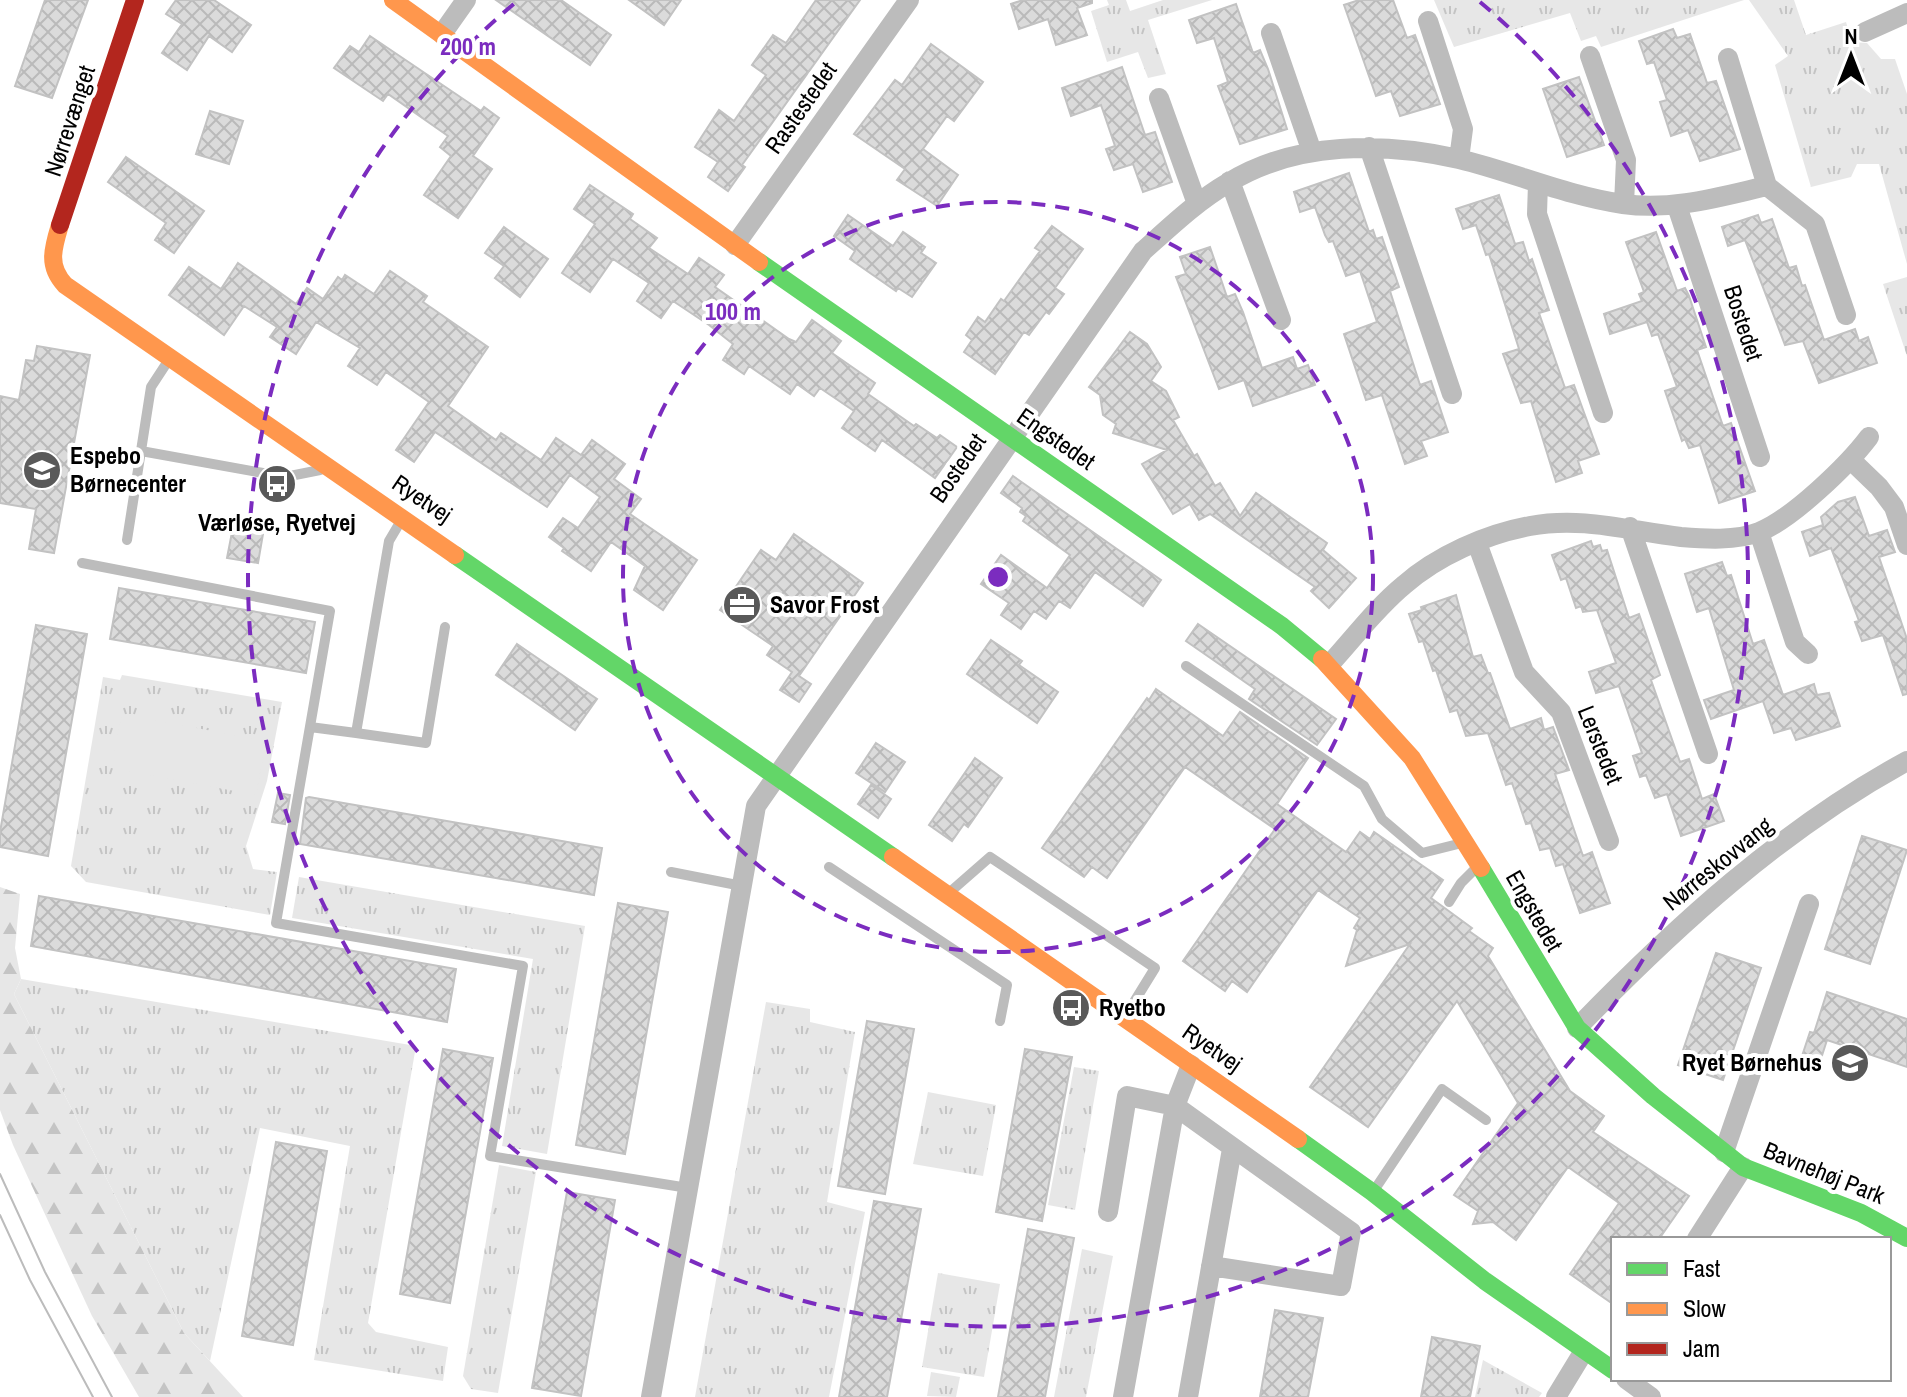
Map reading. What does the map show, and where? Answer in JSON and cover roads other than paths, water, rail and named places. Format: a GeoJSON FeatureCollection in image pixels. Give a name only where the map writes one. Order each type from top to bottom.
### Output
{"type":"FeatureCollection","features":[{"type":"Feature","properties":{"kind":"street","name":"Nørrevænget"},"geometry":{"type":"LineString","coordinates":[[51,258],[135,0]]}},
{"type":"Feature","properties":{"kind":"street","name":"Engstedet"},"geometry":{"type":"LineString","coordinates":[[393,0],[735,245],[1282,626],[1329,665],[1412,758],[1577,1028]]}},
{"type":"Feature","properties":{"kind":"street"},"geometry":{"type":"LineString","coordinates":[[442,34],[466,0]]}},
{"type":"Feature","properties":{"kind":"street","name":"Rastestedet"},"geometry":{"type":"LineString","coordinates":[[735,245],[909,0]]}},
{"type":"Feature","properties":{"kind":"street"},"geometry":{"type":"LineString","coordinates":[[1865,32],[1907,13]]}},
{"type":"Feature","properties":{"kind":"street"},"geometry":{"type":"LineString","coordinates":[[1428,21],[1463,129],[1459,159]]}},
{"type":"Feature","properties":{"kind":"street"},"geometry":{"type":"LineString","coordinates":[[1271,33],[1312,152]]}},
{"type":"Feature","properties":{"kind":"street"},"geometry":{"type":"LineString","coordinates":[[1590,56],[1626,160],[1624,204]]}},
{"type":"Feature","properties":{"kind":"street"},"geometry":{"type":"LineString","coordinates":[[1728,58],[1767,186],[1815,224],[1846,315]]}},
{"type":"Feature","properties":{"kind":"street"},"geometry":{"type":"LineString","coordinates":[[1159,98],[1197,204]]}},
{"type":"Feature","properties":{"kind":"street"},"geometry":{"type":"LineString","coordinates":[[1369,147],[1452,394]]}},
{"type":"Feature","properties":{"kind":"street","name":"Bostedet"},"geometry":{"type":"LineString","coordinates":[[776,775],[1143,251],[1197,204],[1230,181],[1312,152],[1369,147],[1459,159],[1624,204],[1677,206],[1767,186]]}},
{"type":"Feature","properties":{"kind":"street"},"geometry":{"type":"LineString","coordinates":[[1230,181],[1281,320]]}},
{"type":"Feature","properties":{"kind":"street"},"geometry":{"type":"LineString","coordinates":[[1538,183],[1537,214],[1603,413]]}},
{"type":"Feature","properties":{"kind":"street","name":"Bostedet"},"geometry":{"type":"LineString","coordinates":[[1677,206],[1760,457]]}},
{"type":"Feature","properties":{"kind":"street","name":"Ryetvej"},"geometry":{"type":"LineString","coordinates":[[51,258],[55,275],[65,285],[1125,1017],[1372,1192],[1485,1281],[1611,1369]]}},
{"type":"Feature","properties":{"kind":"street"},"geometry":{"type":"LineString","coordinates":[[1329,665],[1403,586],[1437,561],[1477,543],[1528,526],[1574,521],[1630,527],[1679,537],[1720,539],[1759,532],[1796,508],[1852,461],[1869,437]]}},
{"type":"Feature","properties":{"kind":"street"},"geometry":{"type":"LineString","coordinates":[[1852,461],[1879,487],[1894,507],[1907,545]]}},
{"type":"Feature","properties":{"kind":"street"},"geometry":{"type":"LineString","coordinates":[[1630,527],[1708,754]]}},
{"type":"Feature","properties":{"kind":"street"},"geometry":{"type":"LineString","coordinates":[[1759,532],[1795,642],[1808,654]]}},
{"type":"Feature","properties":{"kind":"street","name":"Lerstedet"},"geometry":{"type":"LineString","coordinates":[[1477,543],[1524,672],[1561,712],[1609,841]]}},
{"type":"Feature","properties":{"kind":"street","name":"Nørreskovvang"},"geometry":{"type":"LineString","coordinates":[[1577,1028],[1642,961],[1733,879],[1870,781],[1907,761]]}},
{"type":"Feature","properties":{"kind":"street"},"geometry":{"type":"LineString","coordinates":[[651,1397],[756,806],[776,775]]}},
{"type":"Feature","properties":{"kind":"street"},"geometry":{"type":"LineString","coordinates":[[1724,1152],[1809,904]]}},
{"type":"Feature","properties":{"kind":"street","name":"Bavnehøj Park"},"geometry":{"type":"LineString","coordinates":[[1577,1028],[1653,1096],[1743,1167],[1861,1213],[1907,1238]]}},
{"type":"Feature","properties":{"kind":"street"},"geometry":{"type":"LineString","coordinates":[[1123,1397],[1175,1106],[1191,1065]]}},
{"type":"Feature","properties":{"kind":"street"},"geometry":{"type":"LineString","coordinates":[[1108,1212],[1127,1096],[1175,1106],[1351,1232],[1341,1286],[1211,1266]]}},
{"type":"Feature","properties":{"kind":"street"},"geometry":{"type":"LineString","coordinates":[[1188,1397],[1232,1149]]}},
{"type":"Feature","properties":{"kind":"street"},"geometry":{"type":"LineString","coordinates":[[1698,1237],[1743,1167]]}},
{"type":"Feature","properties":{"kind":"street"},"geometry":{"type":"LineString","coordinates":[[1556,1397],[1584,1351]]}},
{"type":"Feature","properties":{"kind":"street"},"geometry":{"type":"LineString","coordinates":[[1629,1381],[1651,1397]]}},
{"type":"Feature","properties":{"kind":"lane"},"geometry":{"type":"LineString","coordinates":[[127,540],[151,387],[171,356]]}},
{"type":"Feature","properties":{"kind":"lane"},"geometry":{"type":"LineString","coordinates":[[141,451],[285,477],[332,468]]}},
{"type":"Feature","properties":{"kind":"lane"},"geometry":{"type":"LineString","coordinates":[[356,733],[389,541],[403,517]]}},
{"type":"Feature","properties":{"kind":"lane"},"geometry":{"type":"LineString","coordinates":[[82,563],[330,611],[276,923],[523,966],[490,1156],[688,1188]]}},
{"type":"Feature","properties":{"kind":"lane"},"geometry":{"type":"LineString","coordinates":[[310,727],[426,743],[445,627]]}},
{"type":"Feature","properties":{"kind":"lane"},"geometry":{"type":"LineString","coordinates":[[1186,666],[1364,786],[1382,819],[1422,853],[1466,842]]}},
{"type":"Feature","properties":{"kind":"lane"},"geometry":{"type":"LineString","coordinates":[[947,895],[990,857],[1155,968],[1125,1017]]}},
{"type":"Feature","properties":{"kind":"lane"},"geometry":{"type":"LineString","coordinates":[[1449,902],[1461,883],[1480,865]]}},
{"type":"Feature","properties":{"kind":"lane"},"geometry":{"type":"LineString","coordinates":[[829,867],[1007,985],[1000,1021]]}},
{"type":"Feature","properties":{"kind":"lane"},"geometry":{"type":"LineString","coordinates":[[671,872],[742,886]]}},
{"type":"Feature","properties":{"kind":"lane"},"geometry":{"type":"LineString","coordinates":[[1372,1192],[1442,1089],[1486,1120]]}},
{"type":"Feature","properties":{"kind":"tram line"},"geometry":{"type":"LineString","coordinates":[[0,1174],[45,1272],[112,1397]]}},
{"type":"Feature","properties":{"kind":"tram line"},"geometry":{"type":"LineString","coordinates":[[0,1215],[30,1280],[93,1397]]}},
{"type":"Feature","properties":{"kind":"place","name":"Espebo Børnecenter"},"geometry":{"type":"Point","coordinates":[42,470]}},
{"type":"Feature","properties":{"kind":"place","name":"Værløse, Ryetvej"},"geometry":{"type":"Point","coordinates":[277,484]}},
{"type":"Feature","properties":{"kind":"place","name":"Savor Frost"},"geometry":{"type":"Point","coordinates":[742,605]}},
{"type":"Feature","properties":{"kind":"place","name":"Ryetbo"},"geometry":{"type":"Point","coordinates":[1071,1008]}},
{"type":"Feature","properties":{"kind":"place","name":"Ryet Børnehus"},"geometry":{"type":"Point","coordinates":[1850,1063]}}]}
